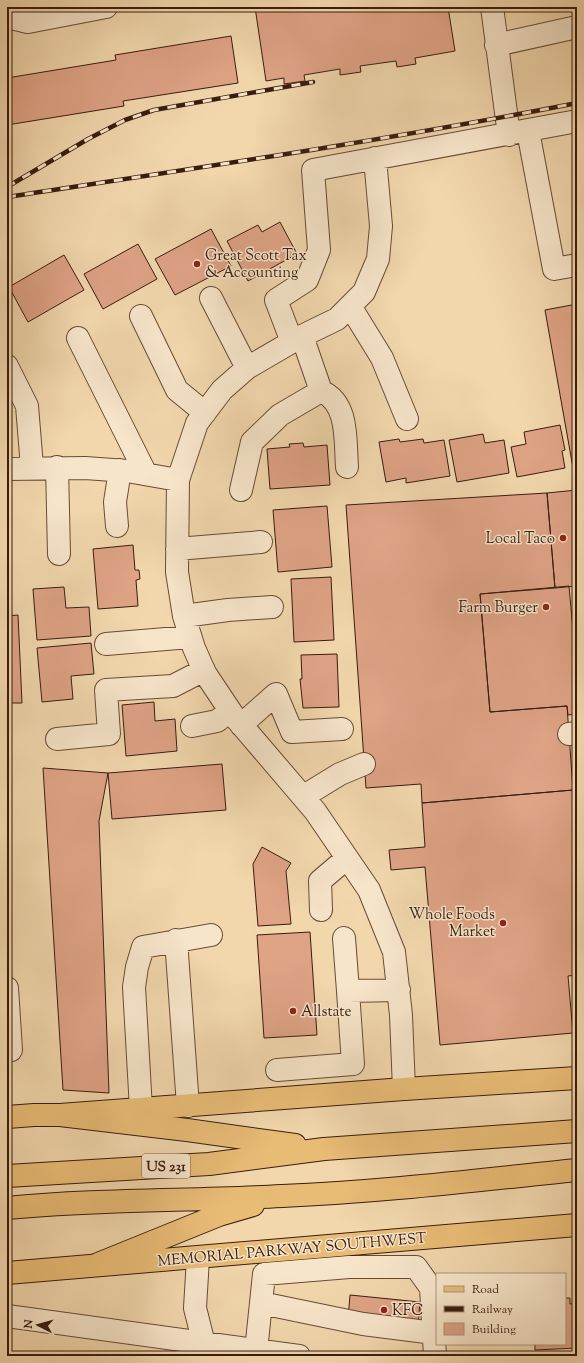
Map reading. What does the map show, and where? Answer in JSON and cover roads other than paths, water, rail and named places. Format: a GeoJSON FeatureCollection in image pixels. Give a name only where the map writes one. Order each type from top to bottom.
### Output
{"type":"FeatureCollection","features":[{"type":"Feature","properties":{"kind":"main road"},"geometry":{"type":"LineString","coordinates":[[7,1117],[60,1115],[404,1089],[577,1078]]}},
{"type":"Feature","properties":{"kind":"main road"},"geometry":{"type":"LineString","coordinates":[[60,1115],[187,1130],[324,1149]]}},
{"type":"Feature","properties":{"kind":"main road","name":"US 231"},"geometry":{"type":"LineString","coordinates":[[7,1176],[209,1164],[324,1149],[577,1131]]}},
{"type":"Feature","properties":{"kind":"main road","name":"US 231"},"geometry":{"type":"LineString","coordinates":[[7,1208],[60,1203],[283,1196],[440,1184],[577,1170]]}},
{"type":"Feature","properties":{"kind":"main road"},"geometry":{"type":"LineString","coordinates":[[98,1264],[219,1215],[283,1196]]}},
{"type":"Feature","properties":{"kind":"main road","name":"MEMORIAL PARKWAY SOUTHWEST"},"geometry":{"type":"LineString","coordinates":[[7,1273],[98,1264],[198,1258],[577,1225]]}},
{"type":"Feature","properties":{"kind":"street"},"geometry":{"type":"LineString","coordinates":[[7,17],[28,22],[106,7]]}},
{"type":"Feature","properties":{"kind":"street"},"geometry":{"type":"LineString","coordinates":[[492,7],[496,45],[554,269],[577,265]]}},
{"type":"Feature","properties":{"kind":"street"},"geometry":{"type":"LineString","coordinates":[[496,45],[577,27]]}},
{"type":"Feature","properties":{"kind":"street"},"geometry":{"type":"LineString","coordinates":[[347,467],[342,413],[330,395],[321,391],[297,339],[276,300],[307,280],[319,250],[313,170],[519,133],[577,121]]}},
{"type":"Feature","properties":{"kind":"street"},"geometry":{"type":"LineString","coordinates":[[375,158],[381,226],[378,259],[364,292],[337,319],[297,339],[247,368],[222,390],[197,423],[178,480],[177,572],[184,616],[190,637],[204,670],[236,718],[304,796],[369,890],[394,952],[399,990],[404,1089]]}},
{"type":"Feature","properties":{"kind":"street"},"geometry":{"type":"LineString","coordinates":[[211,298],[247,368]]}},
{"type":"Feature","properties":{"kind":"street"},"geometry":{"type":"LineString","coordinates":[[350,306],[382,358],[406,420]]}},
{"type":"Feature","properties":{"kind":"street"},"geometry":{"type":"LineString","coordinates":[[141,316],[177,390],[205,413]]}},
{"type":"Feature","properties":{"kind":"street"},"geometry":{"type":"LineString","coordinates":[[78,338],[146,474]]}},
{"type":"Feature","properties":{"kind":"street"},"geometry":{"type":"LineString","coordinates":[[7,366],[27,406],[32,467]]}},
{"type":"Feature","properties":{"kind":"street"},"geometry":{"type":"LineString","coordinates":[[241,490],[252,442],[280,415],[321,391]]}},
{"type":"Feature","properties":{"kind":"street"},"geometry":{"type":"LineString","coordinates":[[7,468],[58,467],[120,470],[178,480]]}},
{"type":"Feature","properties":{"kind":"street"},"geometry":{"type":"LineString","coordinates":[[58,467],[59,554]]}},
{"type":"Feature","properties":{"kind":"street"},"geometry":{"type":"LineString","coordinates":[[117,526],[115,502],[120,470]]}},
{"type":"Feature","properties":{"kind":"street"},"geometry":{"type":"LineString","coordinates":[[177,550],[260,542]]}},
{"type":"Feature","properties":{"kind":"street"},"geometry":{"type":"LineString","coordinates":[[184,616],[228,610],[272,607]]}},
{"type":"Feature","properties":{"kind":"street"},"geometry":{"type":"LineString","coordinates":[[106,644],[190,637]]}},
{"type":"Feature","properties":{"kind":"street"},"geometry":{"type":"LineString","coordinates":[[57,739],[109,734],[106,690],[173,686],[204,670]]}},
{"type":"Feature","properties":{"kind":"street"},"geometry":{"type":"LineString","coordinates":[[192,726],[236,718],[276,694],[292,732],[342,729]]}},
{"type":"Feature","properties":{"kind":"street"},"geometry":{"type":"LineString","coordinates":[[304,796],[340,774],[364,764]]}},
{"type":"Feature","properties":{"kind":"street"},"geometry":{"type":"LineString","coordinates":[[321,910],[320,881],[347,858]]}},
{"type":"Feature","properties":{"kind":"street"},"geometry":{"type":"LineString","coordinates":[[141,1109],[134,987],[142,947],[211,935]]}},
{"type":"Feature","properties":{"kind":"street"},"geometry":{"type":"LineString","coordinates":[[277,1070],[353,1064],[344,938]]}},
{"type":"Feature","properties":{"kind":"street"},"geometry":{"type":"LineString","coordinates":[[176,940],[188,1106]]}},
{"type":"Feature","properties":{"kind":"street"},"geometry":{"type":"LineString","coordinates":[[7,988],[11,1050],[7,1050]]}},
{"type":"Feature","properties":{"kind":"street"},"geometry":{"type":"LineString","coordinates":[[348,991],[399,990]]}},
{"type":"Feature","properties":{"kind":"street"},"geometry":{"type":"LineString","coordinates":[[410,1240],[416,1267],[430,1288],[435,1356]]}},
{"type":"Feature","properties":{"kind":"street"},"geometry":{"type":"LineString","coordinates":[[249,1352],[261,1303],[264,1274],[263,1252]]}},
{"type":"Feature","properties":{"kind":"street"},"geometry":{"type":"LineString","coordinates":[[198,1258],[195,1308],[204,1344]]}},
{"type":"Feature","properties":{"kind":"street"},"geometry":{"type":"LineString","coordinates":[[264,1274],[349,1267],[416,1267]]}},
{"type":"Feature","properties":{"kind":"street"},"geometry":{"type":"LineString","coordinates":[[261,1303],[363,1324],[434,1333]]}},
{"type":"Feature","properties":{"kind":"street"},"geometry":{"type":"LineString","coordinates":[[7,1316],[204,1344],[249,1352],[299,1356]]}},
{"type":"Feature","properties":{"kind":"railway"},"geometry":{"type":"LineString","coordinates":[[7,187],[88,139],[125,120],[154,110],[313,82]]}},
{"type":"Feature","properties":{"kind":"railway"},"geometry":{"type":"LineString","coordinates":[[7,197],[364,141],[577,103]]}},
{"type":"Feature","properties":{"kind":"place","name":"Great Scott Tax & Accounting"},"geometry":{"type":"Point","coordinates":[197,264]}},
{"type":"Feature","properties":{"kind":"place","name":"Local Taco"},"geometry":{"type":"Point","coordinates":[563,538]}},
{"type":"Feature","properties":{"kind":"place","name":"Farm Burger"},"geometry":{"type":"Point","coordinates":[546,607]}},
{"type":"Feature","properties":{"kind":"place","name":"Whole Foods Market"},"geometry":{"type":"Point","coordinates":[503,923]}},
{"type":"Feature","properties":{"kind":"place","name":"Allstate"},"geometry":{"type":"Point","coordinates":[293,1011]}},
{"type":"Feature","properties":{"kind":"place","name":"KFC"},"geometry":{"type":"Point","coordinates":[384,1310]}}]}
